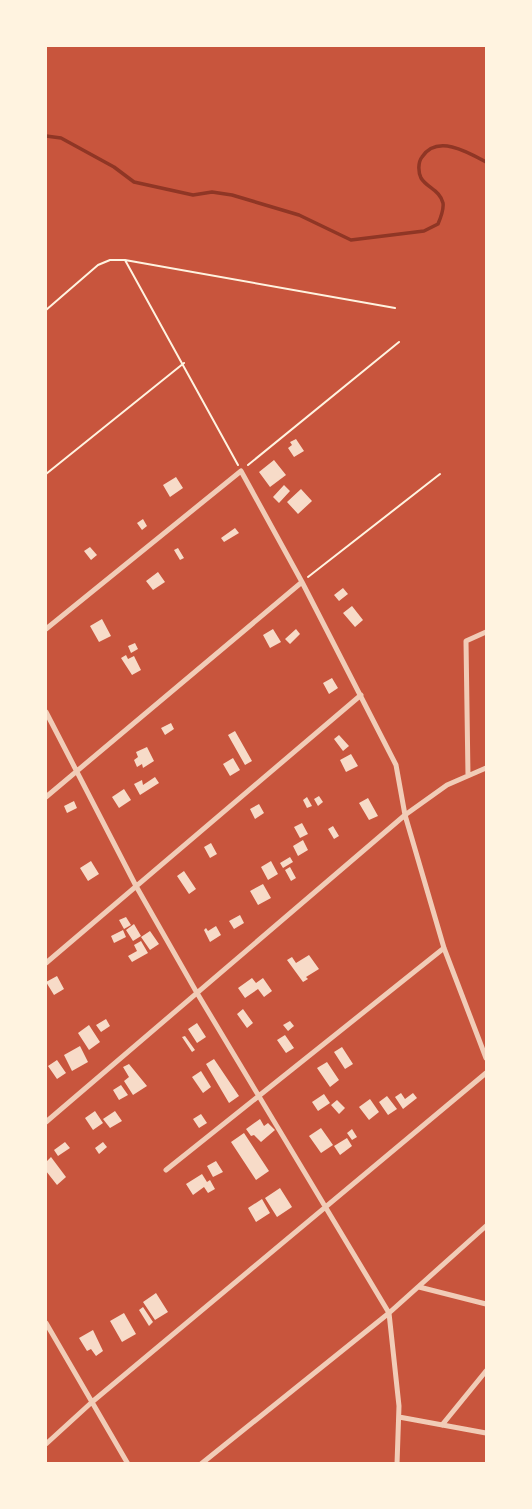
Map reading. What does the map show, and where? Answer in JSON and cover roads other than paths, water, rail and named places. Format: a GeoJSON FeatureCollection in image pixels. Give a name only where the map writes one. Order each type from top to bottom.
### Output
{"type":"FeatureCollection","features":[{"type":"Feature","properties":{"kind":"street"},"geometry":{"type":"LineString","coordinates":[[46,629],[241,471],[302,582],[396,765],[405,815],[443,948],[486,1058]]}},
{"type":"Feature","properties":{"kind":"street"},"geometry":{"type":"LineString","coordinates":[[46,797],[302,582]]}},
{"type":"Feature","properties":{"kind":"street"},"geometry":{"type":"LineString","coordinates":[[468,776],[466,641],[486,632]]}},
{"type":"Feature","properties":{"kind":"street"},"geometry":{"type":"LineString","coordinates":[[46,963],[361,695]]}},
{"type":"Feature","properties":{"kind":"street"},"geometry":{"type":"LineString","coordinates":[[46,712],[136,886],[197,993],[390,1314],[399,1417],[397,1464]]}},
{"type":"Feature","properties":{"kind":"street"},"geometry":{"type":"LineString","coordinates":[[46,1122],[405,815],[447,785],[486,768]]}},
{"type":"Feature","properties":{"kind":"street"},"geometry":{"type":"LineString","coordinates":[[166,1170],[443,948]]}},
{"type":"Feature","properties":{"kind":"street"},"geometry":{"type":"LineString","coordinates":[[46,1444],[92,1402],[486,1073]]}},
{"type":"Feature","properties":{"kind":"street"},"geometry":{"type":"LineString","coordinates":[[201,1464],[390,1314],[486,1226]]}},
{"type":"Feature","properties":{"kind":"street"},"geometry":{"type":"LineString","coordinates":[[419,1287],[486,1304]]}},
{"type":"Feature","properties":{"kind":"street"},"geometry":{"type":"LineString","coordinates":[[46,1323],[128,1464]]}},
{"type":"Feature","properties":{"kind":"street"},"geometry":{"type":"LineString","coordinates":[[442,1425],[486,1371]]}},
{"type":"Feature","properties":{"kind":"street"},"geometry":{"type":"LineString","coordinates":[[399,1417],[486,1433]]}},
{"type":"Feature","properties":{"kind":"waterway"},"geometry":{"type":"LineString","coordinates":[[46,136],[61,138],[114,167],[134,182],[193,195],[212,192],[232,195],[299,215],[351,240],[424,231],[438,224],[443,203],[439,195],[421,178],[419,170],[421,159],[428,150],[453,147],[486,162]]}}]}
